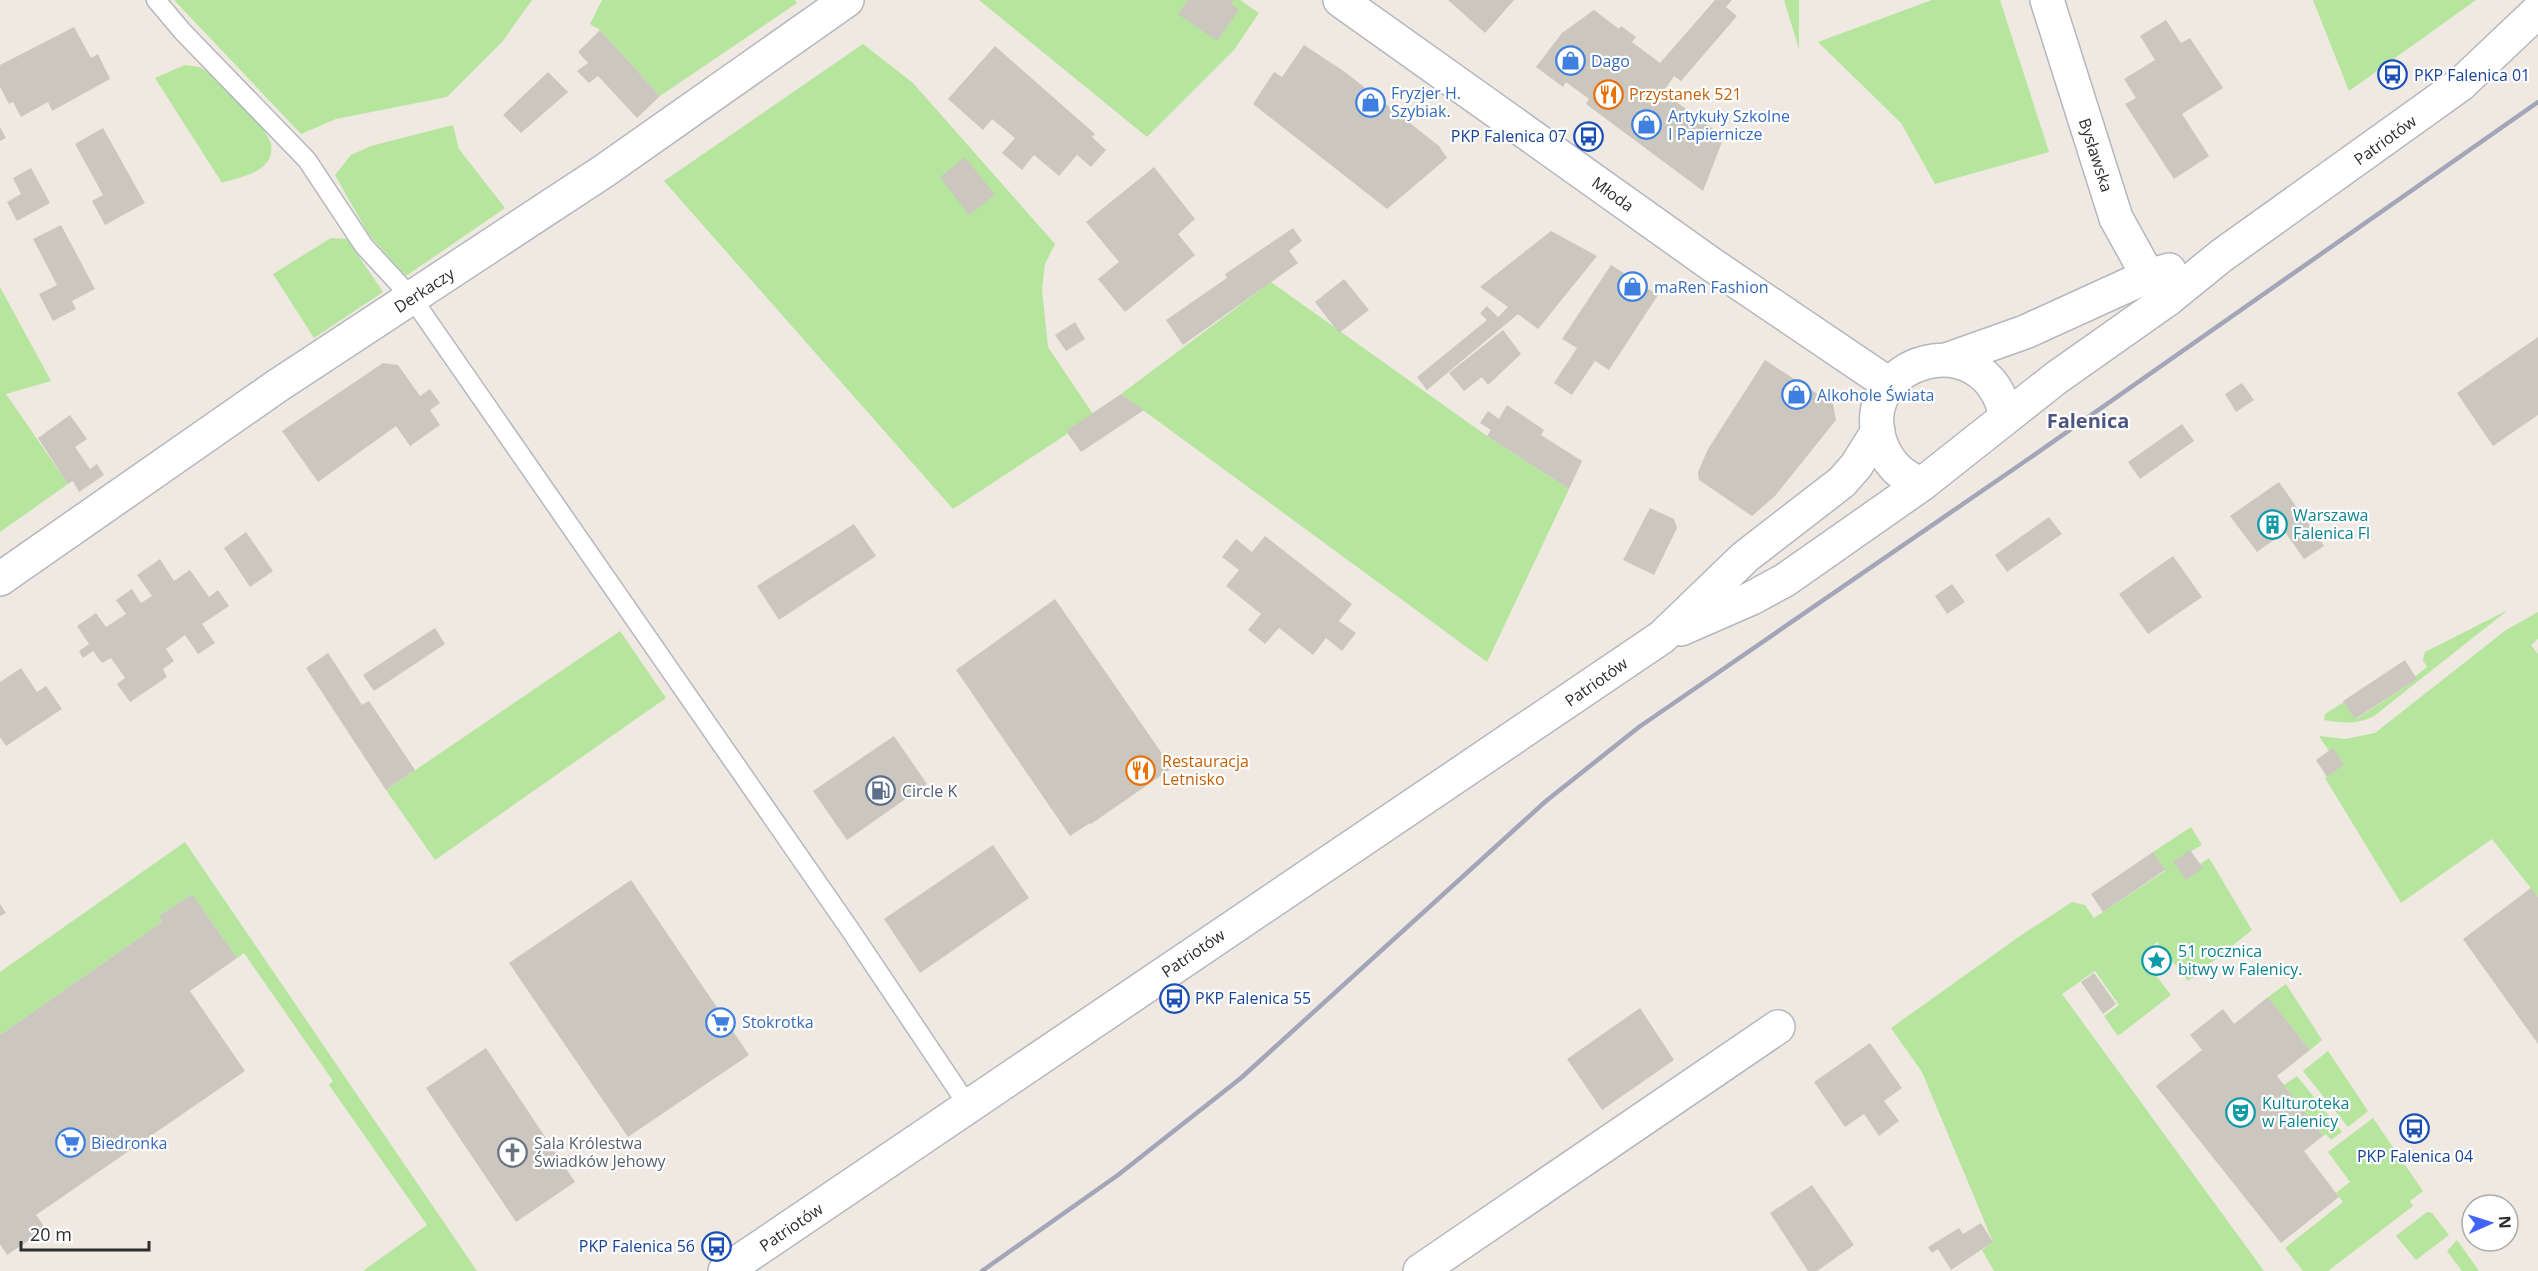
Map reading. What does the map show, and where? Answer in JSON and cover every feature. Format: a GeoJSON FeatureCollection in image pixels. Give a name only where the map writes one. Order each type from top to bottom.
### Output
{"type":"FeatureCollection","features":[{"type":"Feature","properties":{"kind":"main road","name":"Derkaczy"},"geometry":{"type":"LineString","coordinates":[[0,579],[277,386],[604,171],[847,0]]}},
{"type":"Feature","properties":{"kind":"main road","name":"Młoda"},"geometry":{"type":"LineString","coordinates":[[1340,0],[1711,264],[1890,385]]}},
{"type":"Feature","properties":{"kind":"main road","name":"Bysławska"},"geometry":{"type":"LineString","coordinates":[[2047,0],[2116,218],[2158,287]]}},
{"type":"Feature","properties":{"kind":"main road","name":"Patriotów"},"geometry":{"type":"LineString","coordinates":[[1949,359],[2158,287],[2221,256],[2462,84],[2538,11]]}},
{"type":"Feature","properties":{"kind":"main road","name":"Patriotów"},"geometry":{"type":"LineString","coordinates":[[2006,417],[2056,378],[2158,287]]}},
{"type":"Feature","properties":{"kind":"main road"},"geometry":{"type":"LineString","coordinates":[[1949,359],[1967,364],[1984,375],[2001,399],[2006,417],[1922,484],[1897,470],[1884,452],[1878,431],[1880,407],[1890,385],[1911,366],[1930,360],[1949,359]]}},
{"type":"Feature","properties":{"kind":"main road","name":"Patriotów"},"geometry":{"type":"LineString","coordinates":[[725,1271],[1132,994],[1478,764],[1662,637],[1745,557],[1842,482],[1856,466],[1878,431]]}},
{"type":"Feature","properties":{"kind":"main road","name":"Patriotów"},"geometry":{"type":"LineString","coordinates":[[1662,637],[1752,598],[1785,580],[1922,484]]}},
{"type":"Feature","properties":{"kind":"main road"},"geometry":{"type":"LineString","coordinates":[[1420,1271],[1778,1027]]}},
{"type":"Feature","properties":{"kind":"lane"},"geometry":{"type":"LineString","coordinates":[[156,0],[307,160],[364,246],[412,298],[851,931],[969,1107]]}},
{"type":"Feature","properties":{"kind":"green space"},"geometry":{"type":"Polygon","coordinates":[[[174,0],[532,0],[502,42],[447,97],[336,119],[301,134],[174,0]]]}},
{"type":"Feature","properties":{"kind":"green space"},"geometry":{"type":"Polygon","coordinates":[[[602,0],[795,0],[797,3],[660,96],[600,30],[590,24],[602,0]]]}},
{"type":"Feature","properties":{"kind":"green space"},"geometry":{"type":"Polygon","coordinates":[[[979,0],[1240,0],[1259,13],[1234,50],[1147,137],[979,0]]]}},
{"type":"Feature","properties":{"kind":"green space"},"geometry":{"type":"Polygon","coordinates":[[[1784,0],[1799,0],[1799,49],[1784,0]]]}},
{"type":"Feature","properties":{"kind":"green space"},"geometry":{"type":"Polygon","coordinates":[[[1932,0],[2000,0],[2049,152],[1935,184],[1901,123],[1818,42],[1932,0]]]}},
{"type":"Feature","properties":{"kind":"green space"},"geometry":{"type":"Polygon","coordinates":[[[2313,0],[2476,0],[2349,91],[2313,0]]]}},
{"type":"Feature","properties":{"kind":"green space"},"geometry":{"type":"Polygon","coordinates":[[[863,44],[913,83],[1055,244],[1045,264],[1042,290],[1048,347],[1093,414],[1066,431],[1067,434],[953,509],[664,181],[863,44]]]}},
{"type":"Feature","properties":{"kind":"green space"},"geometry":{"type":"Polygon","coordinates":[[[185,65],[199,67],[216,79],[237,99],[265,132],[270,142],[271,153],[268,161],[259,169],[222,183],[155,78],[185,65]]]}},
{"type":"Feature","properties":{"kind":"green space"},"geometry":{"type":"Polygon","coordinates":[[[453,125],[459,149],[505,208],[406,276],[369,235],[335,175],[351,155],[371,146],[453,125]]]}},
{"type":"Feature","properties":{"kind":"green space"},"geometry":{"type":"Polygon","coordinates":[[[331,238],[347,239],[383,292],[314,338],[273,274],[331,238]]]}},
{"type":"Feature","properties":{"kind":"green space"},"geometry":{"type":"Polygon","coordinates":[[[1271,282],[1487,436],[1569,489],[1487,662],[1121,394],[1271,282]]]}},
{"type":"Feature","properties":{"kind":"green space"},"geometry":{"type":"Polygon","coordinates":[[[0,287],[51,381],[6,394],[68,484],[0,532],[0,287]]]}},
{"type":"Feature","properties":{"kind":"green space"},"geometry":{"type":"Polygon","coordinates":[[[2508,610],[2374,716],[2362,721],[2324,720],[2325,714],[2344,702],[2356,719],[2411,683],[2410,681],[2427,667],[2423,660],[2425,652],[2508,610]]]}},
{"type":"Feature","properties":{"kind":"green space"},"geometry":{"type":"Polygon","coordinates":[[[2538,612],[2538,639],[2531,645],[2538,654],[2538,897],[2492,839],[2401,903],[2325,778],[2344,765],[2329,751],[2319,736],[2345,739],[2375,733],[2506,630],[2538,612]]]}},
{"type":"Feature","properties":{"kind":"green space"},"geometry":{"type":"Polygon","coordinates":[[[620,631],[666,698],[435,860],[386,790],[620,631]]]}},
{"type":"Feature","properties":{"kind":"green space"},"geometry":{"type":"Polygon","coordinates":[[[2191,827],[2202,845],[2173,862],[2200,864],[2209,858],[2252,930],[2188,981],[2157,942],[2141,956],[2171,995],[2118,1036],[2104,1016],[2119,1005],[2095,971],[2062,994],[2264,1271],[1994,1271],[1982,1250],[1993,1242],[1922,1072],[1891,1028],[2020,936],[2072,902],[2085,905],[2094,918],[2165,871],[2153,852],[2191,827]]]}},
{"type":"Feature","properties":{"kind":"green space"},"geometry":{"type":"Polygon","coordinates":[[[185,842],[477,1271],[363,1271],[427,1225],[329,1085],[333,1081],[244,953],[237,958],[192,894],[159,916],[162,922],[0,1035],[0,972],[185,842]]]}},
{"type":"Feature","properties":{"kind":"green space"},"geometry":{"type":"Polygon","coordinates":[[[2286,984],[2322,1040],[2310,1050],[2268,997],[2286,984]]]}},
{"type":"Feature","properties":{"kind":"green space"},"geometry":{"type":"Polygon","coordinates":[[[2328,1051],[2368,1111],[2348,1127],[2303,1071],[2328,1051]]]}},
{"type":"Feature","properties":{"kind":"green space"},"geometry":{"type":"Polygon","coordinates":[[[2297,1076],[2342,1132],[2331,1140],[2326,1134],[2323,1136],[2284,1085],[2297,1076]]]}},
{"type":"Feature","properties":{"kind":"green space"},"geometry":{"type":"Polygon","coordinates":[[[2373,1118],[2423,1191],[2410,1201],[2413,1206],[2328,1271],[2303,1271],[2285,1248],[2343,1202],[2336,1193],[2350,1182],[2328,1152],[2373,1118]]]}},
{"type":"Feature","properties":{"kind":"green space"},"geometry":{"type":"Polygon","coordinates":[[[2427,1212],[2432,1213],[2449,1235],[2416,1260],[2396,1236],[2427,1212]]]}},
{"type":"Feature","properties":{"kind":"green space"},"geometry":{"type":"Polygon","coordinates":[[[2457,1240],[2460,1244],[2460,1253],[2466,1253],[2479,1271],[2462,1271],[2447,1251],[2457,1240]]]}},
{"type":"Feature","properties":{"kind":"building"},"geometry":{"type":"Polygon","coordinates":[[[1188,0],[1234,0],[1231,3],[1239,10],[1217,41],[1178,14],[1188,0]]]}},
{"type":"Feature","properties":{"kind":"building"},"geometry":{"type":"Polygon","coordinates":[[[1448,0],[1514,0],[1485,33],[1448,0]]]}},
{"type":"Feature","properties":{"kind":"building"},"geometry":{"type":"Polygon","coordinates":[[[1715,0],[1732,0],[1726,7],[1737,16],[1681,81],[1674,76],[1663,92],[1724,137],[1703,191],[1586,104],[1589,99],[1566,82],[1563,87],[1536,67],[1562,33],[1594,10],[1619,29],[1621,26],[1636,37],[1632,42],[1660,63],[1715,0]]]}},
{"type":"Feature","properties":{"kind":"building"},"geometry":{"type":"Polygon","coordinates":[[[2166,20],[2181,43],[2190,38],[2223,88],[2182,114],[2209,156],[2174,179],[2125,104],[2136,98],[2124,79],[2155,60],[2140,36],[2166,20]]]}},
{"type":"Feature","properties":{"kind":"building"},"geometry":{"type":"Polygon","coordinates":[[[74,27],[91,58],[98,54],[110,79],[52,111],[48,102],[21,117],[13,102],[9,104],[0,87],[0,65],[74,27]]]}},
{"type":"Feature","properties":{"kind":"building"},"geometry":{"type":"Polygon","coordinates":[[[600,30],[660,96],[637,118],[598,76],[589,83],[577,71],[588,63],[578,52],[600,30]]]}},
{"type":"Feature","properties":{"kind":"building"},"geometry":{"type":"Polygon","coordinates":[[[1304,45],[1345,72],[1439,146],[1447,158],[1387,209],[1253,104],[1274,72],[1282,77],[1304,45]]]}},
{"type":"Feature","properties":{"kind":"building"},"geometry":{"type":"Polygon","coordinates":[[[995,46],[1095,134],[1092,137],[1106,150],[1091,167],[1077,155],[1059,176],[1034,155],[1022,170],[1002,153],[1015,138],[992,119],[983,130],[948,99],[995,46]]]}},
{"type":"Feature","properties":{"kind":"building"},"geometry":{"type":"Polygon","coordinates":[[[548,72],[568,92],[521,133],[503,115],[548,72]]]}},
{"type":"Feature","properties":{"kind":"building"},"geometry":{"type":"Polygon","coordinates":[[[0,127],[6,138],[0,141],[0,127]]]}},
{"type":"Feature","properties":{"kind":"building"},"geometry":{"type":"Polygon","coordinates":[[[103,128],[145,203],[105,225],[92,201],[103,195],[75,144],[103,128]]]}},
{"type":"Feature","properties":{"kind":"building"},"geometry":{"type":"Polygon","coordinates":[[[965,157],[995,195],[969,215],[940,177],[965,157]]]}},
{"type":"Feature","properties":{"kind":"building"},"geometry":{"type":"Polygon","coordinates":[[[1154,167],[1195,219],[1178,234],[1195,255],[1125,312],[1098,279],[1119,262],[1086,222],[1154,167]]]}},
{"type":"Feature","properties":{"kind":"building"},"geometry":{"type":"Polygon","coordinates":[[[31,168],[50,203],[17,221],[7,202],[21,194],[13,178],[31,168]]]}},
{"type":"Feature","properties":{"kind":"building"},"geometry":{"type":"Polygon","coordinates":[[[61,225],[95,289],[72,301],[76,309],[53,321],[39,294],[57,285],[33,239],[61,225]]]}},
{"type":"Feature","properties":{"kind":"building"},"geometry":{"type":"Polygon","coordinates":[[[1293,228],[1302,241],[1289,251],[1298,263],[1183,345],[1166,320],[1227,278],[1225,274],[1293,228]]]}},
{"type":"Feature","properties":{"kind":"building"},"geometry":{"type":"Polygon","coordinates":[[[1551,231],[1597,256],[1538,329],[1518,314],[1427,390],[1417,377],[1487,320],[1480,313],[1487,306],[1498,317],[1508,307],[1480,287],[1551,231]]]}},
{"type":"Feature","properties":{"kind":"building"},"geometry":{"type":"Polygon","coordinates":[[[1611,265],[1658,295],[1609,370],[1595,361],[1572,395],[1554,383],[1577,348],[1562,339],[1611,265]]]}},
{"type":"Feature","properties":{"kind":"building"},"geometry":{"type":"Polygon","coordinates":[[[1344,279],[1369,310],[1339,333],[1315,302],[1344,279]]]}},
{"type":"Feature","properties":{"kind":"building"},"geometry":{"type":"Polygon","coordinates":[[[1075,322],[1085,339],[1066,351],[1055,335],[1075,322]]]}},
{"type":"Feature","properties":{"kind":"building"},"geometry":{"type":"Polygon","coordinates":[[[1503,330],[1521,354],[1488,385],[1482,377],[1464,391],[1449,373],[1503,330]]]}},
{"type":"Feature","properties":{"kind":"building"},"geometry":{"type":"Polygon","coordinates":[[[2538,337],[2538,415],[2493,446],[2457,393],[2538,337]]]}},
{"type":"Feature","properties":{"kind":"building"},"geometry":{"type":"Polygon","coordinates":[[[1765,360],[1833,404],[1836,420],[1775,496],[1752,516],[1699,480],[1698,472],[1708,449],[1765,360]]]}},
{"type":"Feature","properties":{"kind":"building"},"geometry":{"type":"Polygon","coordinates":[[[383,363],[398,365],[420,396],[430,389],[440,403],[430,410],[440,425],[410,446],[396,426],[318,482],[282,431],[383,363]]]}},
{"type":"Feature","properties":{"kind":"building"},"geometry":{"type":"Polygon","coordinates":[[[2242,383],[2254,400],[2236,412],[2225,394],[2242,383]]]}},
{"type":"Feature","properties":{"kind":"building"},"geometry":{"type":"Polygon","coordinates":[[[1121,394],[1144,410],[1081,452],[1066,431],[1121,394]]]}},
{"type":"Feature","properties":{"kind":"building"},"geometry":{"type":"Polygon","coordinates":[[[1507,405],[1544,430],[1541,435],[1582,461],[1569,489],[1487,436],[1491,430],[1480,423],[1488,411],[1499,419],[1507,405]]]}},
{"type":"Feature","properties":{"kind":"building"},"geometry":{"type":"Polygon","coordinates":[[[70,415],[87,439],[75,447],[90,469],[97,464],[104,475],[79,492],[73,481],[68,484],[38,438],[70,415]]]}},
{"type":"Feature","properties":{"kind":"building"},"geometry":{"type":"Polygon","coordinates":[[[2182,424],[2194,441],[2140,479],[2128,462],[2182,424]]]}},
{"type":"Feature","properties":{"kind":"building","name":"Warszawa Falenica Fl"},"geometry":{"type":"Polygon","coordinates":[[[2279,482],[2324,546],[2304,559],[2285,532],[2257,552],[2230,516],[2279,482]]]}},
{"type":"Feature","properties":{"kind":"building"},"geometry":{"type":"Polygon","coordinates":[[[1650,508],[1674,519],[1677,528],[1654,575],[1623,560],[1650,508]]]}},
{"type":"Feature","properties":{"kind":"building"},"geometry":{"type":"Polygon","coordinates":[[[2049,517],[2062,534],[2007,572],[1995,555],[2049,517]]]}},
{"type":"Feature","properties":{"kind":"building"},"geometry":{"type":"Polygon","coordinates":[[[854,524],[876,556],[779,620],[757,586],[854,524]]]}},
{"type":"Feature","properties":{"kind":"building"},"geometry":{"type":"Polygon","coordinates":[[[246,532],[273,571],[250,587],[224,548],[246,532]]]}},
{"type":"Feature","properties":{"kind":"building"},"geometry":{"type":"Polygon","coordinates":[[[1265,536],[1352,604],[1339,621],[1356,633],[1342,651],[1326,638],[1313,655],[1279,628],[1265,644],[1248,630],[1261,614],[1226,586],[1239,570],[1222,557],[1236,539],[1252,552],[1265,536]]]}},
{"type":"Feature","properties":{"kind":"building"},"geometry":{"type":"Polygon","coordinates":[[[2173,556],[2202,597],[2148,634],[2119,594],[2173,556]]]}},
{"type":"Feature","properties":{"kind":"building"},"geometry":{"type":"Polygon","coordinates":[[[160,559],[174,581],[190,570],[209,597],[218,590],[229,606],[202,624],[215,643],[198,654],[185,635],[166,649],[174,661],[163,669],[167,677],[130,702],[117,684],[125,678],[111,658],[102,663],[93,651],[83,658],[79,651],[89,644],[77,626],[96,613],[106,627],[126,614],[116,600],[132,589],[141,603],[152,596],[137,575],[160,559]]]}},
{"type":"Feature","properties":{"kind":"building"},"geometry":{"type":"Polygon","coordinates":[[[1952,584],[1965,602],[1947,614],[1935,596],[1952,584]]]}},
{"type":"Feature","properties":{"kind":"building"},"geometry":{"type":"Polygon","coordinates":[[[1055,599],[1172,768],[1070,836],[956,670],[1055,599]]]}},
{"type":"Feature","properties":{"kind":"building"},"geometry":{"type":"Polygon","coordinates":[[[435,628],[445,644],[374,691],[363,675],[435,628]]]}},
{"type":"Feature","properties":{"kind":"building"},"geometry":{"type":"Polygon","coordinates":[[[328,653],[362,705],[369,701],[415,770],[386,790],[306,668],[328,653]]]}},
{"type":"Feature","properties":{"kind":"building"},"geometry":{"type":"Polygon","coordinates":[[[2405,660],[2417,679],[2355,719],[2343,701],[2405,660]]]}},
{"type":"Feature","properties":{"kind":"building"},"geometry":{"type":"Polygon","coordinates":[[[21,668],[37,692],[46,686],[62,709],[6,746],[0,737],[0,682],[21,668]]]}},
{"type":"Feature","properties":{"kind":"building"},"geometry":{"type":"Polygon","coordinates":[[[894,736],[927,784],[847,840],[813,791],[894,736]]]}},
{"type":"Feature","properties":{"kind":"building"},"geometry":{"type":"Polygon","coordinates":[[[2333,748],[2344,765],[2327,777],[2316,760],[2333,748]]]}},
{"type":"Feature","properties":{"kind":"building"},"geometry":{"type":"Polygon","coordinates":[[[993,845],[1029,898],[920,973],[884,919],[993,845]]]}},
{"type":"Feature","properties":{"kind":"building"},"geometry":{"type":"Polygon","coordinates":[[[2190,850],[2203,868],[2186,880],[2173,862],[2190,850]]]}},
{"type":"Feature","properties":{"kind":"building"},"geometry":{"type":"Polygon","coordinates":[[[2153,852],[2165,870],[2103,912],[2091,894],[2153,852]]]}},
{"type":"Feature","properties":{"kind":"building"},"geometry":{"type":"Polygon","coordinates":[[[631,880],[749,1055],[628,1137],[509,963],[631,880]]]}},
{"type":"Feature","properties":{"kind":"building"},"geometry":{"type":"Polygon","coordinates":[[[2531,888],[2538,897],[2538,1044],[2463,939],[2531,888]]]}},
{"type":"Feature","properties":{"kind":"building","name":"Biedronka"},"geometry":{"type":"Polygon","coordinates":[[[192,894],[237,958],[190,991],[245,1071],[36,1215],[46,1229],[7,1255],[0,1244],[0,1035],[162,922],[159,916],[192,894]]]}},
{"type":"Feature","properties":{"kind":"building"},"geometry":{"type":"Polygon","coordinates":[[[0,904],[6,913],[0,916],[0,904]]]}},
{"type":"Feature","properties":{"kind":"building"},"geometry":{"type":"Polygon","coordinates":[[[2094,973],[2116,1004],[2103,1014],[2081,982],[2094,973]]]}},
{"type":"Feature","properties":{"kind":"building","name":"Kulturoteka w Falenicy"},"geometry":{"type":"Polygon","coordinates":[[[2268,997],[2310,1050],[2277,1076],[2323,1136],[2304,1151],[2339,1197],[2281,1243],[2156,1086],[2202,1050],[2190,1035],[2223,1009],[2234,1024],[2268,997]]]}},
{"type":"Feature","properties":{"kind":"building"},"geometry":{"type":"Polygon","coordinates":[[[1640,1008],[1674,1060],[1602,1110],[1567,1059],[1640,1008]]]}},
{"type":"Feature","properties":{"kind":"building"},"geometry":{"type":"Polygon","coordinates":[[[1870,1043],[1902,1088],[1884,1101],[1899,1121],[1879,1136],[1864,1114],[1845,1127],[1814,1082],[1870,1043]]]}},
{"type":"Feature","properties":{"kind":"building"},"geometry":{"type":"Polygon","coordinates":[[[486,1048],[575,1182],[516,1222],[426,1088],[486,1048]]]}},
{"type":"Feature","properties":{"kind":"building"},"geometry":{"type":"Polygon","coordinates":[[[1812,1185],[1854,1245],[1817,1271],[1808,1271],[1770,1213],[1812,1185]]]}},
{"type":"Feature","properties":{"kind":"building"},"geometry":{"type":"Polygon","coordinates":[[[1981,1223],[1993,1242],[1951,1270],[1938,1249],[1932,1253],[1928,1247],[1959,1228],[1963,1234],[1981,1223]]]}},
{"type":"Feature","properties":{"kind":"railway"},"geometry":{"type":"LineString","coordinates":[[982,1271],[1118,1175],[1241,1078],[1546,801],[1639,727],[2024,462],[2538,102]]}},
{"type":"Feature","properties":{"kind":"place","name":"Dago"},"geometry":{"type":"Point","coordinates":[1570,61]}},
{"type":"Feature","properties":{"kind":"place","name":"PKP Falenica 01"},"geometry":{"type":"Point","coordinates":[2393,75]}},
{"type":"Feature","properties":{"kind":"place","name":"Przystanek 521"},"geometry":{"type":"Point","coordinates":[1608,94]}},
{"type":"Feature","properties":{"kind":"place","name":"Fryzjer H. Szybiak."},"geometry":{"type":"Point","coordinates":[1370,102]}},
{"type":"Feature","properties":{"kind":"place","name":"Artykuły Szkolne I Papiernicze"},"geometry":{"type":"Point","coordinates":[1647,125]}},
{"type":"Feature","properties":{"kind":"place","name":"PKP Falenica 07"},"geometry":{"type":"Point","coordinates":[1588,136]}},
{"type":"Feature","properties":{"kind":"place","name":"maRen Fashion"},"geometry":{"type":"Point","coordinates":[1633,287]}},
{"type":"Feature","properties":{"kind":"place","name":"Alkohole Świata"},"geometry":{"type":"Point","coordinates":[1796,395]}},
{"type":"Feature","properties":{"kind":"place","name":"Warszawa Falenica Fl"},"geometry":{"type":"Point","coordinates":[2272,524]}},
{"type":"Feature","properties":{"kind":"place","name":"Restauracja Letnisko"},"geometry":{"type":"Point","coordinates":[1141,770]}},
{"type":"Feature","properties":{"kind":"place","name":"Circle K"},"geometry":{"type":"Point","coordinates":[881,791]}},
{"type":"Feature","properties":{"kind":"place","name":"51 rocznica bitwy w Falenicy."},"geometry":{"type":"Point","coordinates":[2157,960]}},
{"type":"Feature","properties":{"kind":"place","name":"PKP Falenica 55"},"geometry":{"type":"Point","coordinates":[1174,998]}},
{"type":"Feature","properties":{"kind":"place","name":"Stokrotka"},"geometry":{"type":"Point","coordinates":[721,1022]}},
{"type":"Feature","properties":{"kind":"place","name":"Kulturoteka w Falenicy"},"geometry":{"type":"Point","coordinates":[2241,1112]}},
{"type":"Feature","properties":{"kind":"place","name":"PKP Falenica 04"},"geometry":{"type":"Point","coordinates":[2415,1128]}},
{"type":"Feature","properties":{"kind":"place","name":"Biedronka"},"geometry":{"type":"Point","coordinates":[70,1143]}},
{"type":"Feature","properties":{"kind":"place","name":"Sala Królestwa Świadków Jehowy"},"geometry":{"type":"Point","coordinates":[513,1152]}},
{"type":"Feature","properties":{"kind":"place","name":"PKP Falenica 56"},"geometry":{"type":"Point","coordinates":[716,1246]}},
{"type":"Feature","properties":{"kind":"district","name":"Falenica"},"geometry":{"type":"Point","coordinates":[2088,421]}}]}
